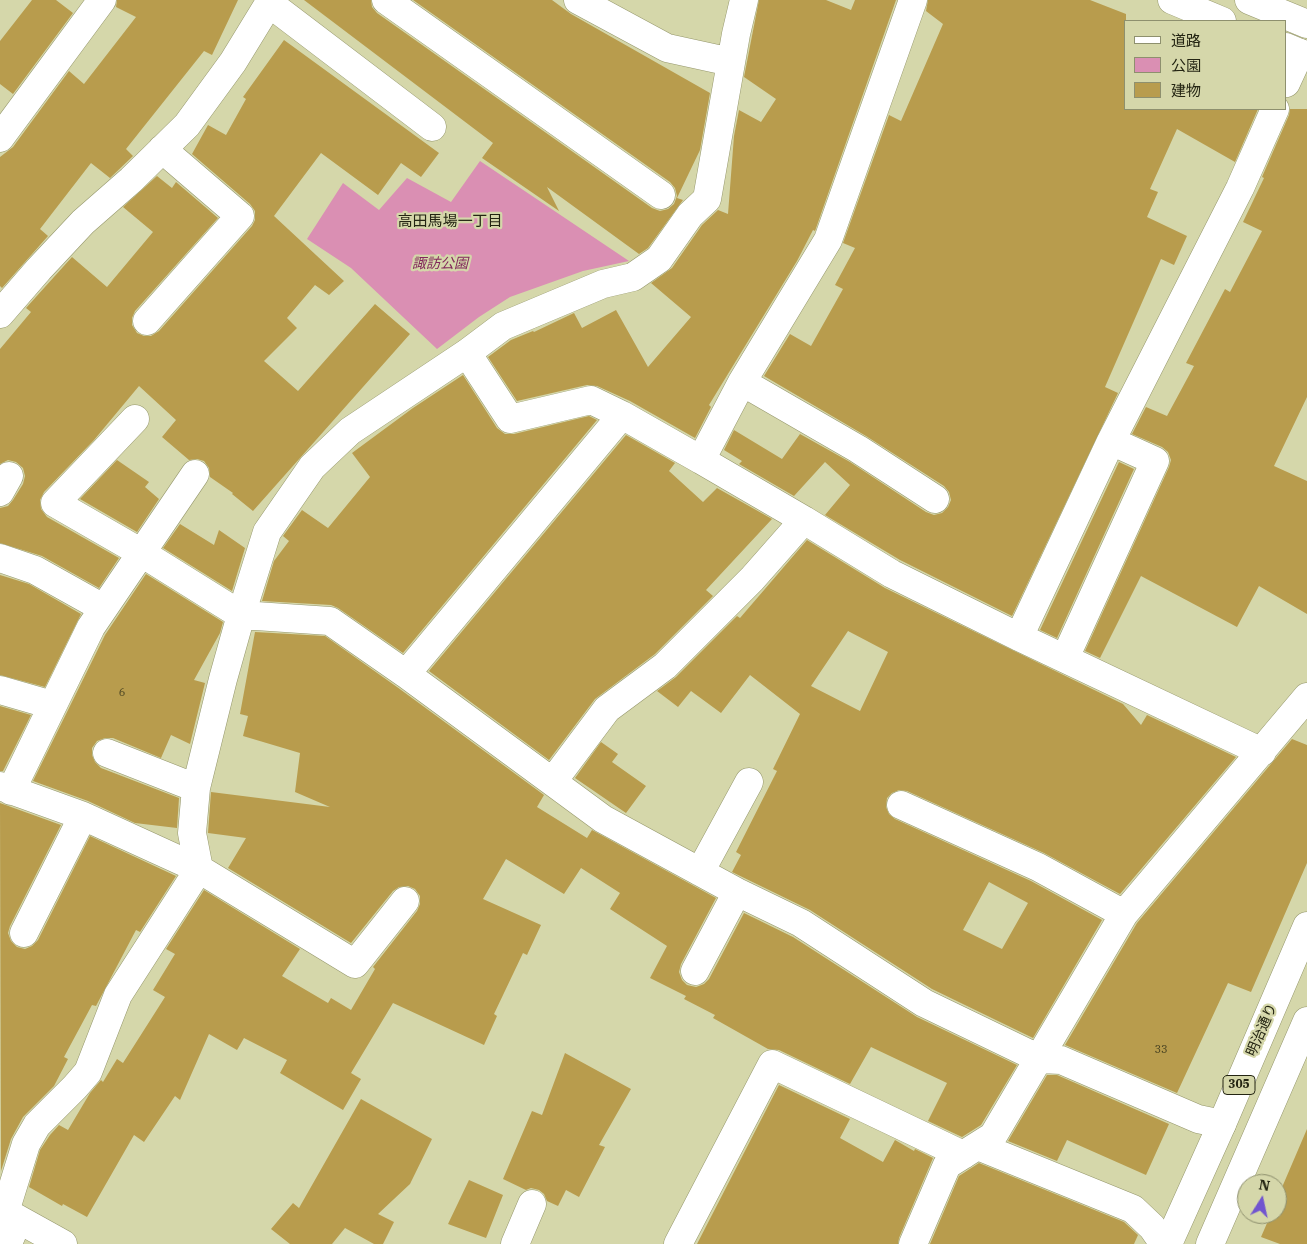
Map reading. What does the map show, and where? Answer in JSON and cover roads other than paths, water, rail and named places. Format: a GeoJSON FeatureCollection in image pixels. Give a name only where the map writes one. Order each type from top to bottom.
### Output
{"type":"FeatureCollection","features":[{"type":"Feature","properties":{"kind":"street"},"geometry":{"type":"LineString","coordinates":[[0,138],[102,0]]}},
{"type":"Feature","properties":{"kind":"street"},"geometry":{"type":"LineString","coordinates":[[386,0],[661,195]]}},
{"type":"Feature","properties":{"kind":"street"},"geometry":{"type":"LineString","coordinates":[[578,0],[667,48],[731,62]]}},
{"type":"Feature","properties":{"kind":"street"},"geometry":{"type":"LineString","coordinates":[[6,1244],[12,1238],[14,1227],[6,1212],[26,1144],[37,1125],[88,1072],[118,994],[199,870],[192,833],[196,788],[223,679],[267,532],[312,467],[350,431],[467,353],[503,326],[603,284],[633,276],[659,260],[690,215],[707,198],[744,0]]}},
{"type":"Feature","properties":{"kind":"street"},"geometry":{"type":"LineString","coordinates":[[701,460],[742,382],[828,240],[913,0]]}},
{"type":"Feature","properties":{"kind":"street"},"geometry":{"type":"LineString","coordinates":[[1172,0],[1220,20]]}},
{"type":"Feature","properties":{"kind":"street"},"geometry":{"type":"LineString","coordinates":[[1249,0],[1285,7],[1307,24]]}},
{"type":"Feature","properties":{"kind":"street"},"geometry":{"type":"LineString","coordinates":[[0,314],[39,269],[84,222],[187,125],[234,62],[270,2],[432,127]]}},
{"type":"Feature","properties":{"kind":"street"},"geometry":{"type":"LineString","coordinates":[[1287,80],[1297,52]]}},
{"type":"Feature","properties":{"kind":"street"},"geometry":{"type":"LineString","coordinates":[[1020,637],[1111,441],[1240,188],[1274,110]]}},
{"type":"Feature","properties":{"kind":"street"},"geometry":{"type":"LineString","coordinates":[[147,320],[240,216],[162,149]]}},
{"type":"Feature","properties":{"kind":"street"},"geometry":{"type":"LineString","coordinates":[[467,353],[510,419],[591,400],[622,415],[701,460],[892,574],[1262,752]]}},
{"type":"Feature","properties":{"kind":"street"},"geometry":{"type":"LineString","coordinates":[[742,382],[858,449],[935,499]]}},
{"type":"Feature","properties":{"kind":"street"},"geometry":{"type":"LineString","coordinates":[[406,674],[622,415]]}},
{"type":"Feature","properties":{"kind":"street"},"geometry":{"type":"LineString","coordinates":[[135,419],[55,503],[140,552],[241,615],[330,621],[406,674],[604,819],[737,892],[801,923],[924,1003],[1040,1059],[1061,1060],[1198,1118],[1222,1124]]}},
{"type":"Feature","properties":{"kind":"street"},"geometry":{"type":"LineString","coordinates":[[1065,658],[1155,460],[1111,441]]}},
{"type":"Feature","properties":{"kind":"street"},"geometry":{"type":"LineString","coordinates":[[195,474],[90,627],[52,706],[5,789],[84,816],[199,870],[355,964],[405,902]]}},
{"type":"Feature","properties":{"kind":"street"},"geometry":{"type":"LineString","coordinates":[[552,781],[607,709],[665,666],[752,579],[804,520]]}},
{"type":"Feature","properties":{"kind":"street"},"geometry":{"type":"LineString","coordinates":[[0,558],[35,570],[103,608]]}},
{"type":"Feature","properties":{"kind":"street"},"geometry":{"type":"LineString","coordinates":[[0,690],[52,706]]}},
{"type":"Feature","properties":{"kind":"street"},"geometry":{"type":"LineString","coordinates":[[913,1244],[947,1165],[993,1136],[1124,914],[1307,697]]}},
{"type":"Feature","properties":{"kind":"street"},"geometry":{"type":"LineString","coordinates":[[106,753],[196,788]]}},
{"type":"Feature","properties":{"kind":"street"},"geometry":{"type":"LineString","coordinates":[[700,872],[749,782]]}},
{"type":"Feature","properties":{"kind":"street"},"geometry":{"type":"LineString","coordinates":[[901,806],[1038,867],[1124,914]]}},
{"type":"Feature","properties":{"kind":"street"},"geometry":{"type":"LineString","coordinates":[[24,933],[84,816]]}},
{"type":"Feature","properties":{"kind":"street"},"geometry":{"type":"LineString","coordinates":[[695,971],[737,892]]}},
{"type":"Feature","properties":{"kind":"street","name":"明治通り"},"geometry":{"type":"LineString","coordinates":[[1166,1244],[1222,1124],[1307,926]]}},
{"type":"Feature","properties":{"kind":"street","name":"305"},"geometry":{"type":"LineString","coordinates":[[1210,1244],[1307,1021]]}},
{"type":"Feature","properties":{"kind":"street"},"geometry":{"type":"LineString","coordinates":[[678,1244],[772,1064],[970,1151],[1133,1209],[1166,1244]]}},
{"type":"Feature","properties":{"kind":"street"},"geometry":{"type":"LineString","coordinates":[[515,1244],[532,1204]]}},
{"type":"Feature","properties":{"kind":"street"},"geometry":{"type":"LineString","coordinates":[[6,1212],[63,1244]]}},
{"type":"Feature","properties":{"kind":"district","name":"高田馬場一丁目"},"geometry":{"type":"Point","coordinates":[450,222]}},
{"type":"Feature","properties":{"kind":"park label","name":"諏訪公園"},"geometry":{"type":"Point","coordinates":[440,264]}}]}
